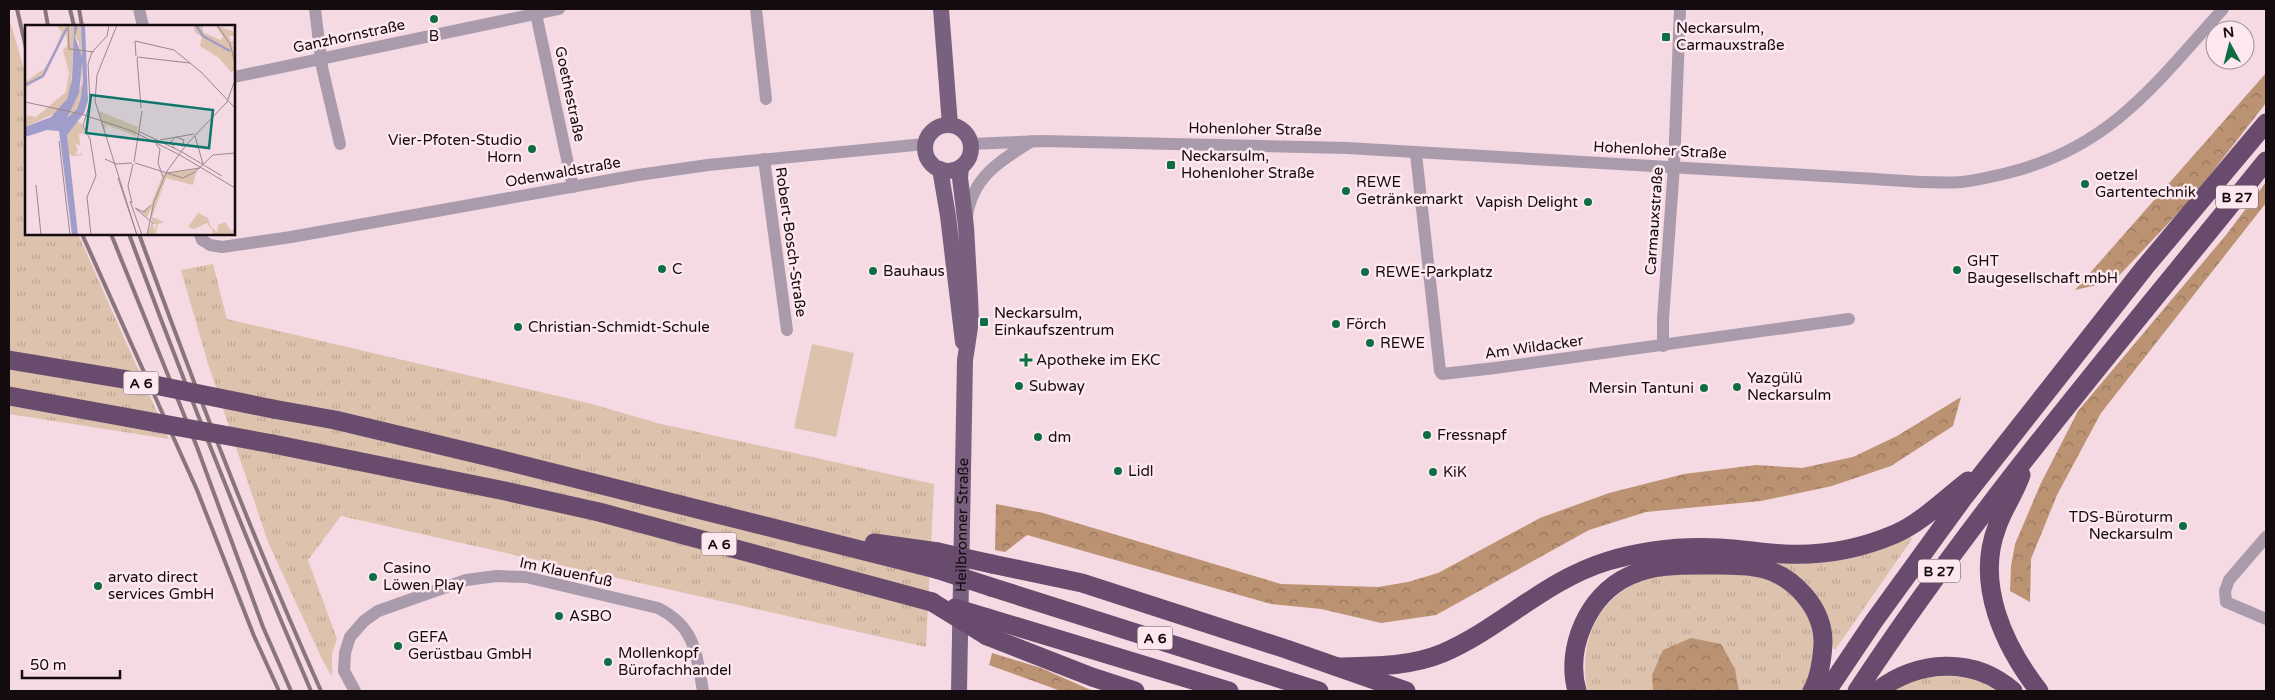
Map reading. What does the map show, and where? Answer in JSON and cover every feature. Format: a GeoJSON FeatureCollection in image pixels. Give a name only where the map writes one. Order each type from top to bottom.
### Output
{"type":"FeatureCollection","features":[{"type":"Feature","properties":{"kind":"highway","name":"B 27"},"geometry":{"type":"LineString","coordinates":[[1827,691],[1919,558],[1989,465],[2145,267],[2266,123]]}},
{"type":"Feature","properties":{"kind":"highway","name":"B 27"},"geometry":{"type":"LineString","coordinates":[[1857,691],[1941,569],[2027,455],[2266,161]]}},
{"type":"Feature","properties":{"kind":"highway","name":"A 6"},"geometry":{"type":"LineString","coordinates":[[9,360],[135,381],[391,434],[777,528],[937,561],[991,587],[1319,691]]}},
{"type":"Feature","properties":{"kind":"highway","name":"A 6"},"geometry":{"type":"LineString","coordinates":[[9,396],[273,444],[599,512],[932,602],[988,627],[1230,691]]}},
{"type":"Feature","properties":{"kind":"highway"},"geometry":{"type":"LineString","coordinates":[[2027,455],[2021,477],[1997,527],[1990,550],[1990,573],[1995,610],[2004,637],[2020,668],[2038,691]]}},
{"type":"Feature","properties":{"kind":"highway"},"geometry":{"type":"LineString","coordinates":[[1338,667],[1396,665],[1419,661],[1442,653],[1470,639],[1542,591],[1569,576],[1616,559],[1645,552],[1682,548],[1720,548],[1784,554],[1812,554],[1868,544],[1897,534],[1989,465]]}},
{"type":"Feature","properties":{"kind":"highway"},"geometry":{"type":"LineString","coordinates":[[937,561],[992,564],[1082,584],[1406,691]]}},
{"type":"Feature","properties":{"kind":"highway"},"geometry":{"type":"LineString","coordinates":[[1577,691],[1574,661],[1577,641],[1584,622],[1594,606],[1607,591],[1628,576],[1650,568],[1678,565],[1762,568],[1780,575],[1796,585],[1811,604],[1823,636],[1822,659],[1812,691]]}},
{"type":"Feature","properties":{"kind":"highway"},"geometry":{"type":"LineString","coordinates":[[988,627],[1092,677],[1135,691]]}},
{"type":"Feature","properties":{"kind":"highway"},"geometry":{"type":"LineString","coordinates":[[1877,691],[1904,675],[1924,668],[1958,666],[1988,674],[2013,691]]}},
{"type":"Feature","properties":{"kind":"main road"},"geometry":{"type":"LineString","coordinates":[[941,9],[950,125]]}},
{"type":"Feature","properties":{"kind":"main road"},"geometry":{"type":"LineString","coordinates":[[950,125],[963,131],[971,144],[969,157],[961,167],[955,170],[940,169],[928,159],[926,144],[934,130],[950,125]]}},
{"type":"Feature","properties":{"kind":"main road","name":"Heilbronner Straße"},"geometry":{"type":"LineString","coordinates":[[959,691],[965,360],[971,321],[966,227],[960,178],[961,167]]}},
{"type":"Feature","properties":{"kind":"main road","name":"Heilbronner Straße"},"geometry":{"type":"LineString","coordinates":[[940,169],[965,360]]}},
{"type":"Feature","properties":{"kind":"street"},"geometry":{"type":"LineString","coordinates":[[139,9],[143,25]]}},
{"type":"Feature","properties":{"kind":"street"},"geometry":{"type":"LineString","coordinates":[[315,9],[320,58],[340,144]]}},
{"type":"Feature","properties":{"kind":"street","name":"Ganzhornstraße"},"geometry":{"type":"LineString","coordinates":[[235,77],[536,11],[559,9]]}},
{"type":"Feature","properties":{"kind":"street"},"geometry":{"type":"LineString","coordinates":[[756,9],[766,99]]}},
{"type":"Feature","properties":{"kind":"street","name":"Carmauxstraße"},"geometry":{"type":"LineString","coordinates":[[1663,346],[1663,319],[1674,166],[1680,9]]}},
{"type":"Feature","properties":{"kind":"street","name":"Hohenloher Straße"},"geometry":{"type":"LineString","coordinates":[[971,144],[1032,141],[1239,144],[1347,148],[1416,154],[1674,166],[1875,180],[1962,182],[2033,166],[2066,153],[2118,121],[2157,82],[2223,9]]}},
{"type":"Feature","properties":{"kind":"street","name":"Goethestraße"},"geometry":{"type":"LineString","coordinates":[[536,11],[573,187]]}},
{"type":"Feature","properties":{"kind":"street"},"geometry":{"type":"LineString","coordinates":[[966,227],[968,208],[983,177],[1000,161],[1032,141]]}},
{"type":"Feature","properties":{"kind":"street","name":"Odenwaldstraße"},"geometry":{"type":"LineString","coordinates":[[200,235],[202,240],[210,245],[222,247],[291,237],[708,165],[926,144]]}},
{"type":"Feature","properties":{"kind":"street","name":"Am Wildacker"},"geometry":{"type":"LineString","coordinates":[[1416,154],[1440,370],[1442,374],[1849,320]]}},
{"type":"Feature","properties":{"kind":"street","name":"Robert-Bosch-Straße"},"geometry":{"type":"LineString","coordinates":[[764,159],[787,330]]}},
{"type":"Feature","properties":{"kind":"street"},"geometry":{"type":"LineString","coordinates":[[2266,537],[2229,580],[2225,591],[2226,602],[2266,618]]}},
{"type":"Feature","properties":{"kind":"street","name":"Im Klauenfuß"},"geometry":{"type":"LineString","coordinates":[[354,691],[344,671],[345,653],[350,637],[364,621],[378,611],[466,580],[497,576],[526,577],[658,608],[672,615],[691,636],[703,691]]}},
{"type":"Feature","properties":{"kind":"green space"},"geometry":{"type":"Polygon","coordinates":[[[9,18],[25,72],[25,235],[78,235],[169,439],[9,414],[9,18]]]}},
{"type":"Feature","properties":{"kind":"green space"},"geometry":{"type":"Polygon","coordinates":[[[2266,73],[2266,103],[2192,198],[2114,281],[2075,290],[2266,73]]]}},
{"type":"Feature","properties":{"kind":"green space"},"geometry":{"type":"Polygon","coordinates":[[[2266,182],[2266,203],[2101,413],[2057,495],[2031,559],[2030,602],[2010,591],[2011,566],[2015,544],[2041,483],[2078,411],[2226,235],[2266,182]]]}},
{"type":"Feature","properties":{"kind":"green space"},"geometry":{"type":"Polygon","coordinates":[[[213,264],[227,319],[592,404],[657,423],[934,484],[926,647],[341,516],[308,560],[337,639],[332,653],[332,677],[268,542],[208,364],[181,270],[213,264]]]}},
{"type":"Feature","properties":{"kind":"green space"},"geometry":{"type":"Polygon","coordinates":[[[812,344],[854,353],[836,437],[794,428],[812,344]]]}},
{"type":"Feature","properties":{"kind":"green space"},"geometry":{"type":"Polygon","coordinates":[[[1961,397],[1953,426],[1891,466],[1832,486],[1761,501],[1646,512],[1589,530],[1436,615],[1381,623],[1321,609],[1271,604],[1027,535],[1005,552],[995,550],[996,504],[1043,513],[1281,584],[1378,587],[1408,582],[1438,573],[1540,518],[1609,493],[1684,474],[1756,465],[1802,468],[1853,457],[1897,436],[1961,397]]]}},
{"type":"Feature","properties":{"kind":"green space"},"geometry":{"type":"Polygon","coordinates":[[[1910,536],[1912,539],[1835,650],[1833,648],[1829,620],[1818,597],[1801,578],[1777,563],[1778,561],[1816,563],[1848,559],[1910,536]]]}},
{"type":"Feature","properties":{"kind":"green space"},"geometry":{"type":"Polygon","coordinates":[[[1657,574],[1753,574],[1786,587],[1807,613],[1813,628],[1815,660],[1804,691],[1739,691],[1735,669],[1652,675],[1653,691],[1587,691],[1586,651],[1590,634],[1598,618],[1608,604],[1621,592],[1657,574]]]}},
{"type":"Feature","properties":{"kind":"green space"},"geometry":{"type":"Polygon","coordinates":[[[1691,638],[1721,644],[1735,669],[1739,691],[1653,691],[1652,675],[1663,650],[1691,638]]]}},
{"type":"Feature","properties":{"kind":"green space"},"geometry":{"type":"Polygon","coordinates":[[[992,653],[1041,668],[1093,691],[1061,691],[989,665],[992,653]]]}},
{"type":"Feature","properties":{"kind":"green space"},"geometry":{"type":"Polygon","coordinates":[[[1956,675],[1979,681],[2001,691],[1890,691],[1914,679],[1956,675]]]}},
{"type":"Feature","properties":{"kind":"railway"},"geometry":{"type":"LineString","coordinates":[[17,9],[25,44]]}},
{"type":"Feature","properties":{"kind":"railway"},"geometry":{"type":"LineString","coordinates":[[45,9],[48,25]]}},
{"type":"Feature","properties":{"kind":"railway"},"geometry":{"type":"LineString","coordinates":[[70,9],[74,25]]}},
{"type":"Feature","properties":{"kind":"railway"},"geometry":{"type":"LineString","coordinates":[[79,9],[82,25]]}},
{"type":"Feature","properties":{"kind":"railway"},"geometry":{"type":"LineString","coordinates":[[82,235],[197,490],[254,636],[279,691]]}},
{"type":"Feature","properties":{"kind":"railway"},"geometry":{"type":"LineString","coordinates":[[111,235],[197,447],[263,627],[291,691]]}},
{"type":"Feature","properties":{"kind":"railway"},"geometry":{"type":"LineString","coordinates":[[129,235],[217,464],[311,691]]}},
{"type":"Feature","properties":{"kind":"railway"},"geometry":{"type":"LineString","coordinates":[[139,235],[226,464],[272,578],[321,691]]}},
{"type":"Feature","properties":{"kind":"place","name":"B"},"geometry":{"type":"Point","coordinates":[434,19]}},
{"type":"Feature","properties":{"kind":"place","name":"Neckarsulm, Carmauxstraße"},"geometry":{"type":"Point","coordinates":[1666,37]}},
{"type":"Feature","properties":{"kind":"place","name":"Vier-Pfoten-Studio Horn"},"geometry":{"type":"Point","coordinates":[532,149]}},
{"type":"Feature","properties":{"kind":"place","name":"Neckarsulm, Hohenloher Straße"},"geometry":{"type":"Point","coordinates":[1171,165]}},
{"type":"Feature","properties":{"kind":"place","name":"oetzel Gartentechnik"},"geometry":{"type":"Point","coordinates":[2085,184]}},
{"type":"Feature","properties":{"kind":"place","name":"REWE Getränkemarkt"},"geometry":{"type":"Point","coordinates":[1346,191]}},
{"type":"Feature","properties":{"kind":"place","name":"Vapish Delight"},"geometry":{"type":"Point","coordinates":[1588,202]}},
{"type":"Feature","properties":{"kind":"place","name":"C"},"geometry":{"type":"Point","coordinates":[662,269]}},
{"type":"Feature","properties":{"kind":"place","name":"GHT Baugesellschaft mbH"},"geometry":{"type":"Point","coordinates":[1957,270]}},
{"type":"Feature","properties":{"kind":"place","name":"Bauhaus"},"geometry":{"type":"Point","coordinates":[873,271]}},
{"type":"Feature","properties":{"kind":"place","name":"REWE-Parkplatz"},"geometry":{"type":"Point","coordinates":[1365,272]}},
{"type":"Feature","properties":{"kind":"place","name":"Neckarsulm, Einkaufszentrum"},"geometry":{"type":"Point","coordinates":[984,322]}},
{"type":"Feature","properties":{"kind":"place","name":"Förch"},"geometry":{"type":"Point","coordinates":[1336,324]}},
{"type":"Feature","properties":{"kind":"place","name":"Christian-Schmidt-Schule"},"geometry":{"type":"Point","coordinates":[518,327]}},
{"type":"Feature","properties":{"kind":"place","name":"REWE"},"geometry":{"type":"Point","coordinates":[1370,343]}},
{"type":"Feature","properties":{"kind":"place","name":"Apotheke im EKC"},"geometry":{"type":"Point","coordinates":[1026,360]}},
{"type":"Feature","properties":{"kind":"place","name":"Subway"},"geometry":{"type":"Point","coordinates":[1019,386]}},
{"type":"Feature","properties":{"kind":"place","name":"Yazgülü Neckarsulm"},"geometry":{"type":"Point","coordinates":[1737,387]}},
{"type":"Feature","properties":{"kind":"place","name":"Mersin Tantuni"},"geometry":{"type":"Point","coordinates":[1704,388]}},
{"type":"Feature","properties":{"kind":"place","name":"Fressnapf"},"geometry":{"type":"Point","coordinates":[1427,435]}},
{"type":"Feature","properties":{"kind":"place","name":"dm"},"geometry":{"type":"Point","coordinates":[1038,437]}},
{"type":"Feature","properties":{"kind":"place","name":"Lidl"},"geometry":{"type":"Point","coordinates":[1118,471]}},
{"type":"Feature","properties":{"kind":"place","name":"KiK"},"geometry":{"type":"Point","coordinates":[1433,472]}},
{"type":"Feature","properties":{"kind":"place","name":"TDS-Büroturm Neckarsulm"},"geometry":{"type":"Point","coordinates":[2183,526]}},
{"type":"Feature","properties":{"kind":"place","name":"Casino Löwen Play"},"geometry":{"type":"Point","coordinates":[373,577]}},
{"type":"Feature","properties":{"kind":"place","name":"arvato direct services GmbH"},"geometry":{"type":"Point","coordinates":[98,586]}},
{"type":"Feature","properties":{"kind":"place","name":"ASBO"},"geometry":{"type":"Point","coordinates":[559,616]}},
{"type":"Feature","properties":{"kind":"place","name":"GEFA Gerüstbau GmbH"},"geometry":{"type":"Point","coordinates":[398,646]}},
{"type":"Feature","properties":{"kind":"place","name":"Mollenkopf Bürofachhandel"},"geometry":{"type":"Point","coordinates":[608,662]}}]}
